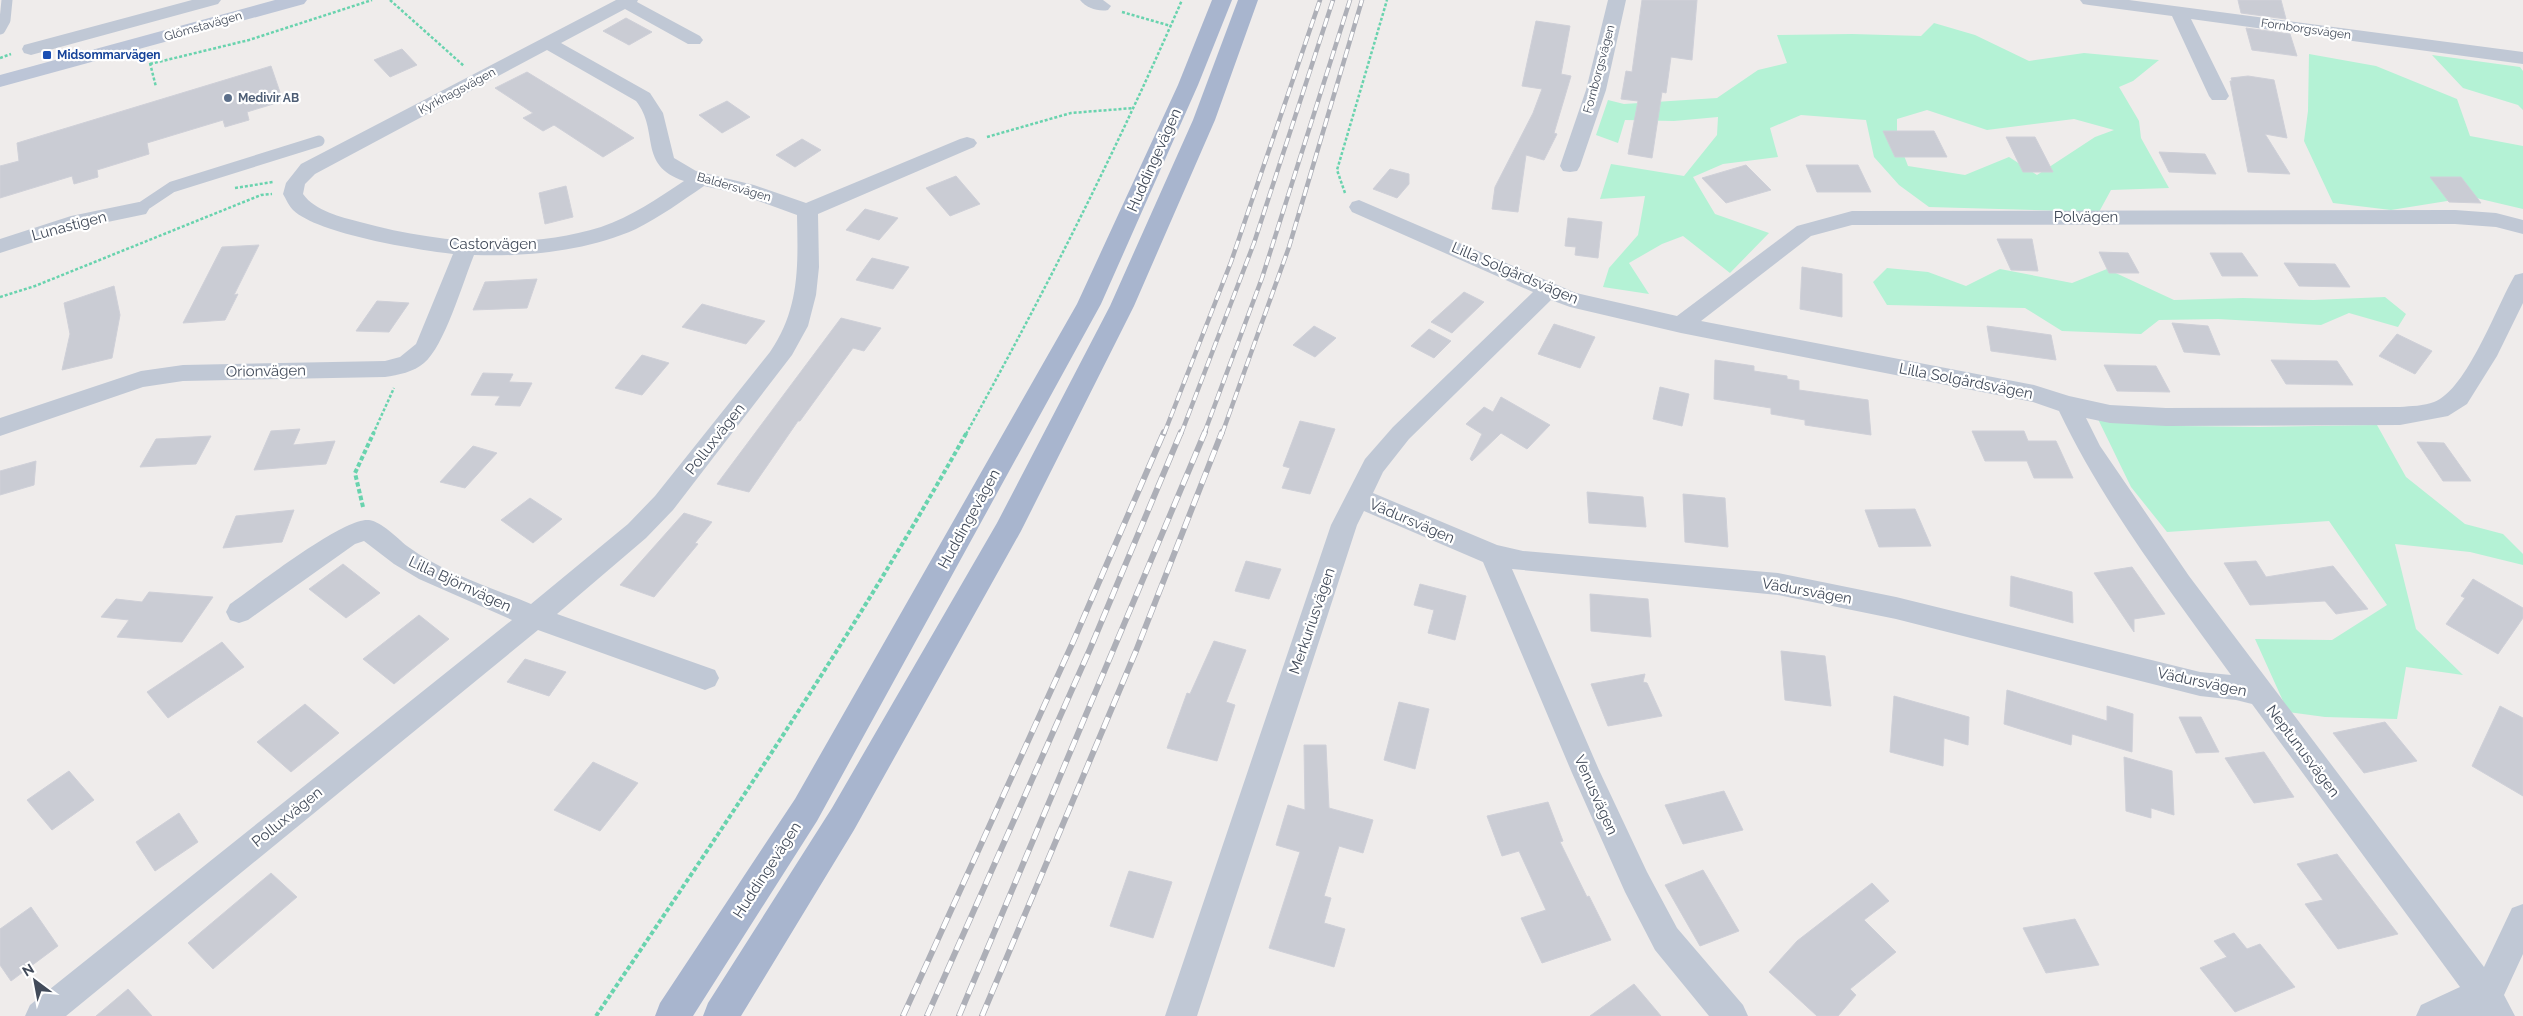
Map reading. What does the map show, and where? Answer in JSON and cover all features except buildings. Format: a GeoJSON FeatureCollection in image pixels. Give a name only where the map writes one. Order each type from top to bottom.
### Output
{"type":"FeatureCollection","features":[{"type":"Feature","properties":{"kind":"main road","name":"Glömstavägen"},"geometry":{"type":"LineString","coordinates":[[0,81],[51,69],[297,0]]}},
{"type":"Feature","properties":{"kind":"main road","name":"Huddingevägen"},"geometry":{"type":"LineString","coordinates":[[673,1016],[806,810],[1089,304],[1188,85],[1222,0]]}},
{"type":"Feature","properties":{"kind":"main road","name":"Huddingevägen"},"geometry":{"type":"LineString","coordinates":[[721,1016],[843,819],[1007,531],[1122,306],[1204,120],[1248,0]]}},
{"type":"Feature","properties":{"kind":"main road","name":"Glömstavägen"},"geometry":{"type":"LineString","coordinates":[[0,87],[51,69]]}},
{"type":"Feature","properties":{"kind":"street"},"geometry":{"type":"LineString","coordinates":[[31,49],[212,0]]}},
{"type":"Feature","properties":{"kind":"street","name":"Fornborgsvägen"},"geometry":{"type":"LineString","coordinates":[[1570,166],[1596,90],[1617,0]]}},
{"type":"Feature","properties":{"kind":"street","name":"Fornborgsvägen"},"geometry":{"type":"LineString","coordinates":[[2089,0],[2523,58]]}},
{"type":"Feature","properties":{"kind":"street","name":"Kyrkhagsvägen"},"geometry":{"type":"LineString","coordinates":[[294,188],[308,169],[480,80],[626,1],[694,40]]}},
{"type":"Feature","properties":{"kind":"street"},"geometry":{"type":"LineString","coordinates":[[2179,12],[2219,96]]}},
{"type":"Feature","properties":{"kind":"street","name":"Baldersvägen"},"geometry":{"type":"LineString","coordinates":[[548,43],[643,97],[652,106],[666,161],[678,170],[701,179],[737,186],[807,211]]}},
{"type":"Feature","properties":{"kind":"street"},"geometry":{"type":"LineString","coordinates":[[807,211],[968,143]]}},
{"type":"Feature","properties":{"kind":"street","name":"Castorvägen"},"geometry":{"type":"LineString","coordinates":[[294,188],[298,204],[341,224],[400,239],[466,248],[526,248],[609,231],[629,224],[701,179]]}},
{"type":"Feature","properties":{"kind":"street","name":"Lilla Solgårdsvägen"},"geometry":{"type":"LineString","coordinates":[[1359,207],[1570,299],[1681,325],[2034,394],[2068,405],[2110,414],[2166,417],[2400,416],[2440,410],[2459,398],[2481,363],[2523,280]]}},
{"type":"Feature","properties":{"kind":"street","name":"Lunastigen"},"geometry":{"type":"LineString","coordinates":[[0,246],[71,223],[139,209]]}},
{"type":"Feature","properties":{"kind":"street","name":"Polluxvägen"},"geometry":{"type":"LineString","coordinates":[[41,1016],[533,617],[630,537],[664,503],[778,358],[800,320],[808,267],[807,211]]}},
{"type":"Feature","properties":{"kind":"street","name":"Polvägen"},"geometry":{"type":"LineString","coordinates":[[1681,325],[1804,231],[1852,218],[2455,217],[2496,220],[2523,227]]}},
{"type":"Feature","properties":{"kind":"street","name":"Orionvägen"},"geometry":{"type":"LineString","coordinates":[[0,427],[140,378],[183,373],[385,369],[404,365],[418,357],[426,347],[466,248]]}},
{"type":"Feature","properties":{"kind":"street","name":"Merkuriusvägen"},"geometry":{"type":"LineString","coordinates":[[1181,1016],[1338,544],[1357,497],[1374,466],[1401,434],[1548,290]]}},
{"type":"Feature","properties":{"kind":"street","name":"Neptunusvägen"},"geometry":{"type":"LineString","coordinates":[[2068,405],[2090,451],[2180,584],[2260,695],[2493,1006]]}},
{"type":"Feature","properties":{"kind":"street","name":"Vädursvägen"},"geometry":{"type":"LineString","coordinates":[[1357,497],[1493,555],[1523,561],[1778,584],[1896,608],[2200,684],[2236,688],[2260,695]]}},
{"type":"Feature","properties":{"kind":"street"},"geometry":{"type":"LineString","coordinates":[[239,612],[346,537],[368,530]]}},
{"type":"Feature","properties":{"kind":"street","name":"Lilla Björnvägen"},"geometry":{"type":"LineString","coordinates":[[368,530],[403,557],[428,572],[533,617]]}},
{"type":"Feature","properties":{"kind":"street","name":"Venusvägen"},"geometry":{"type":"LineString","coordinates":[[1493,555],[1586,773],[1636,882],[1666,939],[1716,1000],[1732,1016]]}},
{"type":"Feature","properties":{"kind":"street"},"geometry":{"type":"LineString","coordinates":[[533,617],[705,678]]}},
{"type":"Feature","properties":{"kind":"street"},"geometry":{"type":"LineString","coordinates":[[2432,1016],[2461,1003],[2493,1006],[2523,919]]}},
{"type":"Feature","properties":{"kind":"lane"},"geometry":{"type":"LineString","coordinates":[[0,29],[5,20],[7,0]]}},
{"type":"Feature","properties":{"kind":"lane"},"geometry":{"type":"LineString","coordinates":[[139,209],[172,188],[319,141]]}},
{"type":"Feature","properties":{"kind":"path"},"geometry":{"type":"LineString","coordinates":[[150,64],[234,44],[372,0]]}},
{"type":"Feature","properties":{"kind":"path"},"geometry":{"type":"LineString","coordinates":[[390,0],[480,80]]}},
{"type":"Feature","properties":{"kind":"path"},"geometry":{"type":"LineString","coordinates":[[596,1016],[802,708],[975,418],[1068,248],[1182,0]]}},
{"type":"Feature","properties":{"kind":"path"},"geometry":{"type":"LineString","coordinates":[[1359,207],[1345,194],[1338,180],[1337,170],[1387,0]]}},
{"type":"Feature","properties":{"kind":"path"},"geometry":{"type":"LineString","coordinates":[[1095,3],[1171,26]]}},
{"type":"Feature","properties":{"kind":"path"},"geometry":{"type":"LineString","coordinates":[[148,55],[156,87]]}},
{"type":"Feature","properties":{"kind":"path"},"geometry":{"type":"LineString","coordinates":[[968,143],[1071,113],[1134,108]]}},
{"type":"Feature","properties":{"kind":"path"},"geometry":{"type":"LineString","coordinates":[[0,297],[35,286],[261,195],[294,188]]}},
{"type":"Feature","properties":{"kind":"path"},"geometry":{"type":"LineString","coordinates":[[368,530],[355,473],[404,365]]}},
{"type":"Feature","properties":{"kind":"green space"},"geometry":{"type":"Polygon","coordinates":[[[1934,23],[1975,35],[2029,61],[2084,53],[2159,60],[2133,81],[2119,87],[2139,121],[2141,138],[2169,188],[2111,190],[2099,212],[1929,207],[1899,185],[1874,157],[1866,120],[1801,115],[1770,128],[1778,157],[1723,164],[1693,177],[1715,214],[1769,233],[1730,273],[1683,236],[1662,244],[1629,263],[1649,294],[1603,287],[1609,268],[1638,235],[1645,196],[1600,199],[1611,164],[1684,176],[1717,135],[1718,117],[1674,121],[1625,120],[1618,143],[1596,135],[1608,100],[1624,104],[1717,98],[1758,70],[1787,63],[1777,35],[1852,34],[1921,36],[1934,23]],[[1927,110],[1897,119],[1897,137],[1908,166],[1965,175],[2009,157],[2037,175],[2095,137],[2114,130],[2074,119],[1987,130],[1927,110]]]}},
{"type":"Feature","properties":{"kind":"green space"},"geometry":{"type":"Polygon","coordinates":[[[2309,54],[2376,66],[2457,99],[2470,136],[2523,146],[2523,209],[2472,197],[2391,210],[2333,203],[2304,141],[2308,111],[2309,54]]]}},
{"type":"Feature","properties":{"kind":"green space"},"geometry":{"type":"Polygon","coordinates":[[[2432,55],[2520,67],[2523,71],[2523,110],[2518,105],[2463,88],[2432,55]]]}},
{"type":"Feature","properties":{"kind":"green space"},"geometry":{"type":"Polygon","coordinates":[[[1887,268],[1928,272],[1966,286],[2000,269],[2072,283],[2107,269],[2174,300],[2243,298],[2313,300],[2385,297],[2406,314],[2398,327],[2349,313],[2321,325],[2218,319],[2159,320],[2141,334],[2062,331],[2025,308],[1887,305],[1873,282],[1887,268]]]}},
{"type":"Feature","properties":{"kind":"green space"},"geometry":{"type":"Polygon","coordinates":[[[2097,417],[2179,426],[2377,425],[2406,477],[2465,524],[2503,534],[2523,554],[2523,565],[2470,552],[2395,544],[2416,629],[2463,675],[2406,667],[2397,719],[2325,717],[2288,712],[2255,639],[2332,640],[2387,605],[2329,521],[2167,532],[2131,487],[2097,417]]]}},
{"type":"Feature","properties":{"kind":"railway"},"geometry":{"type":"LineString","coordinates":[[1164,434],[1231,262],[1320,0]]}},
{"type":"Feature","properties":{"kind":"railway"},"geometry":{"type":"LineString","coordinates":[[1181,434],[1254,243],[1333,0]]}},
{"type":"Feature","properties":{"kind":"railway"},"geometry":{"type":"LineString","coordinates":[[1204,434],[1262,278],[1350,0]]}},
{"type":"Feature","properties":{"kind":"railway"},"geometry":{"type":"LineString","coordinates":[[1222,434],[1289,247],[1362,0]]}},
{"type":"Feature","properties":{"kind":"railway"},"geometry":{"type":"LineString","coordinates":[[903,1016],[1073,642],[1164,432]]}},
{"type":"Feature","properties":{"kind":"railway"},"geometry":{"type":"LineString","coordinates":[[927,1016],[1090,649],[1181,432]]}},
{"type":"Feature","properties":{"kind":"railway"},"geometry":{"type":"LineString","coordinates":[[959,1016],[1205,432]]}},
{"type":"Feature","properties":{"kind":"railway"},"geometry":{"type":"LineString","coordinates":[[982,1016],[1136,651],[1222,432]]}},
{"type":"Feature","properties":{"kind":"place","name":"Midsommarvägen"},"geometry":{"type":"Point","coordinates":[47,55]}},
{"type":"Feature","properties":{"kind":"place","name":"Medivir AB"},"geometry":{"type":"Point","coordinates":[228,98]}}]}
